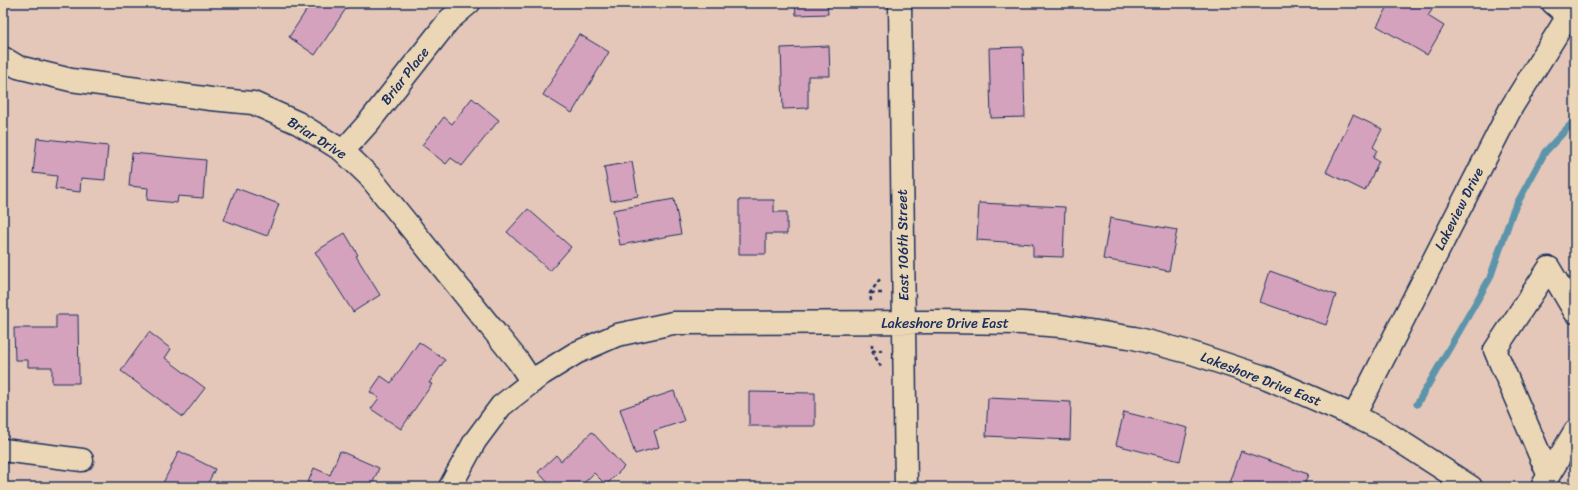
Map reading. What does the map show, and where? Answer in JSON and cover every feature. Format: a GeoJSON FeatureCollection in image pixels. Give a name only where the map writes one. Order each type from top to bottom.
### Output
{"type":"FeatureCollection","features":[{"type":"Feature","properties":{"kind":"street","name":"Briar Place"},"geometry":{"type":"LineString","coordinates":[[343,151],[370,122],[449,20],[469,3]]}},
{"type":"Feature","properties":{"kind":"street","name":"East 106th Street"},"geometry":{"type":"LineString","coordinates":[[900,3],[906,487]]}},
{"type":"Feature","properties":{"kind":"street","name":"Lakeview Drive"},"geometry":{"type":"LineString","coordinates":[[1354,416],[1511,108],[1565,9]]}},
{"type":"Feature","properties":{"kind":"street","name":"Briar Drive"},"geometry":{"type":"LineString","coordinates":[[3,58],[18,68],[71,80],[211,99],[253,103],[298,123],[343,151],[368,176],[518,361],[532,382]]}},
{"type":"Feature","properties":{"kind":"street"},"geometry":{"type":"LineString","coordinates":[[1545,480],[1495,350],[1549,268],[1575,312]]}},
{"type":"Feature","properties":{"kind":"street","name":"Lakeshore Drive East"},"geometry":{"type":"LineString","coordinates":[[450,487],[475,441],[501,406],[532,382],[576,353],[617,335],[673,323],[1022,323],[1061,326],[1134,338],[1192,353],[1267,378],[1381,429],[1471,487]]}},
{"type":"Feature","properties":{"kind":"street"},"geometry":{"type":"LineString","coordinates":[[1545,480],[1575,431]]}},
{"type":"Feature","properties":{"kind":"street"},"geometry":{"type":"LineString","coordinates":[[3,450],[82,460]]}},
{"type":"Feature","properties":{"kind":"building"},"geometry":{"type":"Polygon","coordinates":[[[311,3],[340,3],[347,7],[315,55],[289,37],[311,3]]]}},
{"type":"Feature","properties":{"kind":"building"},"geometry":{"type":"Polygon","coordinates":[[[795,3],[827,3],[828,14],[796,15],[795,3]]]}},
{"type":"Feature","properties":{"kind":"building"},"geometry":{"type":"Polygon","coordinates":[[[1390,3],[1431,3],[1435,5],[1428,16],[1444,26],[1427,55],[1377,26],[1390,3]]]}},
{"type":"Feature","properties":{"kind":"building"},"geometry":{"type":"Polygon","coordinates":[[[579,34],[609,52],[572,113],[543,95],[579,34]]]}},
{"type":"Feature","properties":{"kind":"building"},"geometry":{"type":"Polygon","coordinates":[[[829,46],[830,76],[808,76],[808,108],[783,109],[781,48],[829,46]]]}},
{"type":"Feature","properties":{"kind":"building"},"geometry":{"type":"Polygon","coordinates":[[[1023,47],[1025,117],[991,118],[989,48],[1023,47]]]}},
{"type":"Feature","properties":{"kind":"building"},"geometry":{"type":"Polygon","coordinates":[[[472,98],[499,120],[462,166],[451,158],[446,164],[422,145],[444,117],[452,124],[472,98]]]}},
{"type":"Feature","properties":{"kind":"building"},"geometry":{"type":"Polygon","coordinates":[[[1353,115],[1382,129],[1373,147],[1377,150],[1373,158],[1379,161],[1365,191],[1326,172],[1353,115]]]}},
{"type":"Feature","properties":{"kind":"building"},"geometry":{"type":"Polygon","coordinates":[[[37,138],[108,146],[105,180],[81,178],[80,192],[55,189],[57,176],[33,173],[37,138]]]}},
{"type":"Feature","properties":{"kind":"building"},"geometry":{"type":"Polygon","coordinates":[[[132,153],[206,160],[203,198],[178,196],[177,203],[147,200],[148,188],[129,186],[132,153]]]}},
{"type":"Feature","properties":{"kind":"building"},"geometry":{"type":"Polygon","coordinates":[[[632,162],[638,196],[611,201],[604,167],[632,162]]]}},
{"type":"Feature","properties":{"kind":"building"},"geometry":{"type":"Polygon","coordinates":[[[236,188],[279,204],[267,236],[224,220],[236,188]]]}},
{"type":"Feature","properties":{"kind":"building"},"geometry":{"type":"Polygon","coordinates":[[[674,199],[681,234],[620,245],[613,210],[674,199]]]}},
{"type":"Feature","properties":{"kind":"building"},"geometry":{"type":"Polygon","coordinates":[[[739,200],[774,200],[774,212],[787,212],[787,234],[766,234],[766,254],[739,254],[739,200]]]}},
{"type":"Feature","properties":{"kind":"building"},"geometry":{"type":"Polygon","coordinates":[[[979,203],[1065,207],[1063,257],[1033,256],[1033,244],[977,240],[979,203]]]}},
{"type":"Feature","properties":{"kind":"building"},"geometry":{"type":"Polygon","coordinates":[[[528,209],[571,247],[550,271],[507,232],[528,209]]]}},
{"type":"Feature","properties":{"kind":"building"},"geometry":{"type":"Polygon","coordinates":[[[1110,218],[1177,230],[1169,271],[1103,259],[1110,218]]]}},
{"type":"Feature","properties":{"kind":"building"},"geometry":{"type":"Polygon","coordinates":[[[345,233],[358,255],[356,256],[380,295],[353,312],[315,252],[345,233]]]}},
{"type":"Feature","properties":{"kind":"building"},"geometry":{"type":"Polygon","coordinates":[[[1270,271],[1336,295],[1326,325],[1260,302],[1270,271]]]}},
{"type":"Feature","properties":{"kind":"building"},"geometry":{"type":"Polygon","coordinates":[[[56,315],[78,315],[79,383],[52,383],[52,367],[28,367],[28,360],[15,360],[14,328],[56,328],[56,315]]]}},
{"type":"Feature","properties":{"kind":"building"},"geometry":{"type":"Polygon","coordinates":[[[149,332],[171,349],[165,358],[205,388],[183,417],[121,371],[149,332]]]}},
{"type":"Feature","properties":{"kind":"building"},"geometry":{"type":"Polygon","coordinates":[[[419,342],[445,360],[429,383],[432,384],[401,429],[371,409],[379,398],[370,392],[381,376],[391,383],[419,342]]]}},
{"type":"Feature","properties":{"kind":"building"},"geometry":{"type":"Polygon","coordinates":[[[674,391],[684,421],[654,431],[659,447],[635,454],[620,409],[674,391]]]}},
{"type":"Feature","properties":{"kind":"building"},"geometry":{"type":"Polygon","coordinates":[[[749,392],[815,393],[815,426],[749,426],[749,392]]]}},
{"type":"Feature","properties":{"kind":"building"},"geometry":{"type":"Polygon","coordinates":[[[988,398],[1071,402],[1070,440],[986,436],[988,398]]]}},
{"type":"Feature","properties":{"kind":"building"},"geometry":{"type":"Polygon","coordinates":[[[1124,412],[1188,428],[1180,461],[1116,445],[1124,412]]]}},
{"type":"Feature","properties":{"kind":"building"},"geometry":{"type":"Polygon","coordinates":[[[592,432],[624,467],[606,485],[594,473],[580,487],[552,487],[538,472],[556,455],[561,461],[592,432]]]}},
{"type":"Feature","properties":{"kind":"building"},"geometry":{"type":"Polygon","coordinates":[[[179,451],[215,469],[206,487],[161,487],[179,451]]]}},
{"type":"Feature","properties":{"kind":"building"},"geometry":{"type":"Polygon","coordinates":[[[340,451],[379,468],[371,487],[306,487],[314,468],[330,475],[340,451]]]}},
{"type":"Feature","properties":{"kind":"building"},"geometry":{"type":"Polygon","coordinates":[[[1241,451],[1308,474],[1304,487],[1242,487],[1230,483],[1241,451]]]}},
{"type":"Feature","properties":{"kind":"waterway"},"geometry":{"type":"LineString","coordinates":[[1417,404],[1490,278],[1513,211],[1545,152],[1575,120]]}}]}
